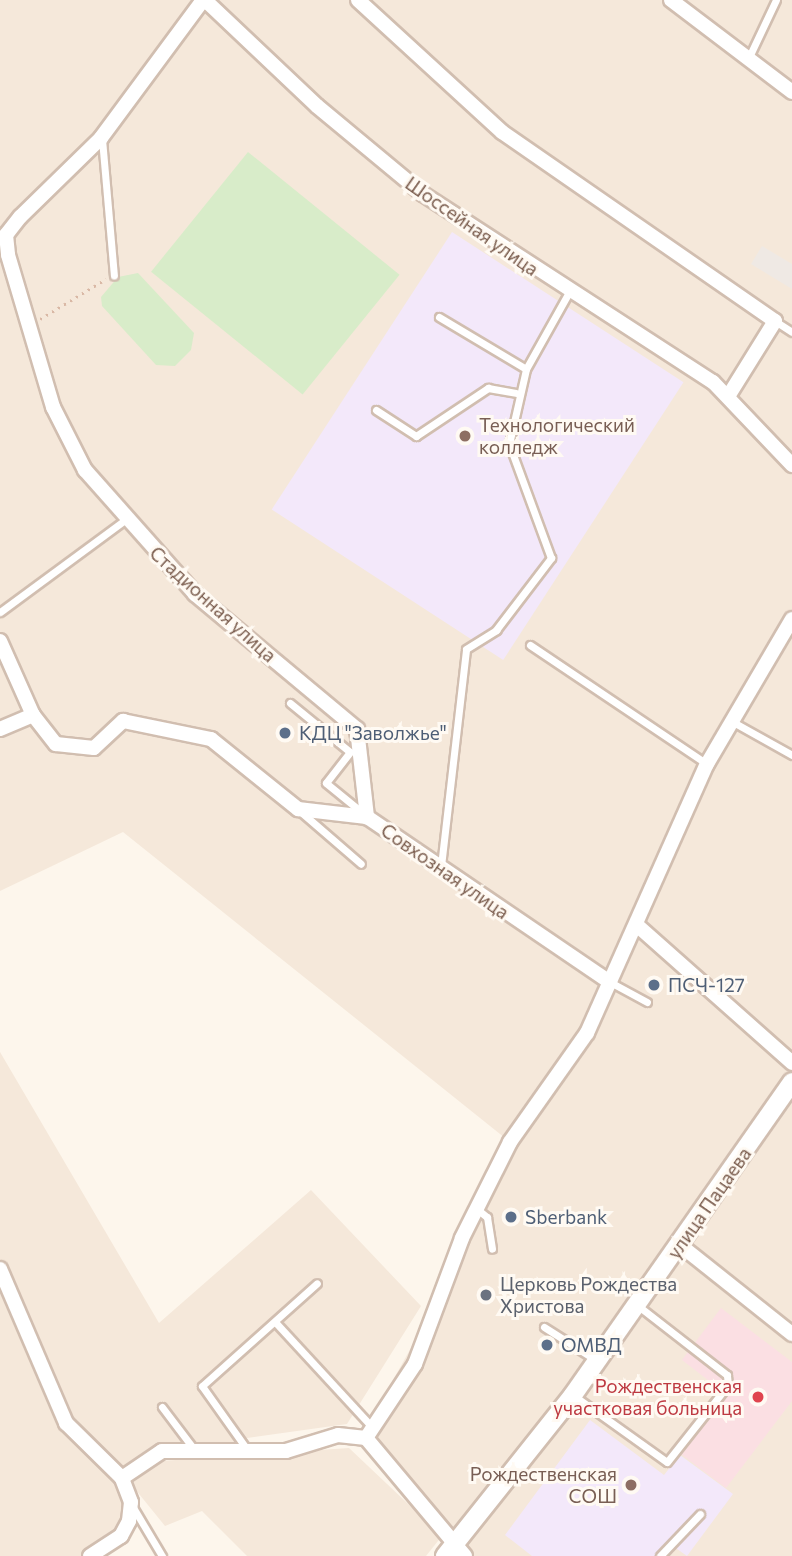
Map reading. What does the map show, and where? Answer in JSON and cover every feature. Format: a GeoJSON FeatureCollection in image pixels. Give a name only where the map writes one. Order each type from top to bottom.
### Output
{"type":"FeatureCollection","features":[{"type":"Feature","properties":{"kind":"street","name":"Стадионная улица"},"geometry":{"type":"LineString","coordinates":[[204,0],[102,138],[6,235],[28,326],[53,407],[85,470],[125,520],[195,594],[357,729],[367,817]]}},
{"type":"Feature","properties":{"kind":"street","name":"Шоссейная улица"},"geometry":{"type":"LineString","coordinates":[[204,0],[317,106],[423,194],[729,395],[792,466]]}},
{"type":"Feature","properties":{"kind":"street"},"geometry":{"type":"LineString","coordinates":[[358,0],[502,132],[775,321],[729,395]]}},
{"type":"Feature","properties":{"kind":"street"},"geometry":{"type":"LineString","coordinates":[[671,0],[792,92]]}},
{"type":"Feature","properties":{"kind":"street"},"geometry":{"type":"LineString","coordinates":[[369,1432],[415,1364],[477,1209],[510,1142],[587,1033],[639,927],[707,764],[792,619]]}},
{"type":"Feature","properties":{"kind":"street"},"geometry":{"type":"LineString","coordinates":[[0,641],[33,715],[56,744],[94,748],[123,720],[211,739],[298,809]]}},
{"type":"Feature","properties":{"kind":"street"},"geometry":{"type":"LineString","coordinates":[[0,729],[33,715]]}},
{"type":"Feature","properties":{"kind":"street","name":"Совхозная улица"},"geometry":{"type":"LineString","coordinates":[[298,809],[367,817],[441,871],[610,982]]}},
{"type":"Feature","properties":{"kind":"street"},"geometry":{"type":"LineString","coordinates":[[639,927],[792,1063]]}},
{"type":"Feature","properties":{"kind":"street","name":"улица Пацаева"},"geometry":{"type":"LineString","coordinates":[[455,1552],[573,1395],[792,1082]]}},
{"type":"Feature","properties":{"kind":"street"},"geometry":{"type":"LineString","coordinates":[[680,1245],[792,1334]]}},
{"type":"Feature","properties":{"kind":"street"},"geometry":{"type":"LineString","coordinates":[[0,1269],[66,1423],[122,1478],[131,1502],[121,1536],[90,1556]]}},
{"type":"Feature","properties":{"kind":"street"},"geometry":{"type":"LineString","coordinates":[[122,1478],[162,1451],[246,1448],[286,1451],[338,1435],[369,1432]]}},
{"type":"Feature","properties":{"kind":"street"},"geometry":{"type":"LineString","coordinates":[[369,1432],[455,1552]]}},
{"type":"Feature","properties":{"kind":"lane"},"geometry":{"type":"LineString","coordinates":[[749,57],[776,0]]}},
{"type":"Feature","properties":{"kind":"lane"},"geometry":{"type":"LineString","coordinates":[[102,138],[114,275]]}},
{"type":"Feature","properties":{"kind":"lane"},"geometry":{"type":"LineString","coordinates":[[441,871],[466,649],[496,629],[551,558],[551,546],[511,461],[516,393],[526,369],[569,292]]}},
{"type":"Feature","properties":{"kind":"lane"},"geometry":{"type":"LineString","coordinates":[[439,317],[526,369]]}},
{"type":"Feature","properties":{"kind":"lane"},"geometry":{"type":"LineString","coordinates":[[775,321],[792,332]]}},
{"type":"Feature","properties":{"kind":"lane"},"geometry":{"type":"LineString","coordinates":[[376,410],[416,436],[488,388],[516,393]]}},
{"type":"Feature","properties":{"kind":"lane"},"geometry":{"type":"LineString","coordinates":[[0,612],[125,520]]}},
{"type":"Feature","properties":{"kind":"lane"},"geometry":{"type":"LineString","coordinates":[[530,645],[707,764]]}},
{"type":"Feature","properties":{"kind":"lane"},"geometry":{"type":"LineString","coordinates":[[290,703],[350,752],[326,783],[367,817]]}},
{"type":"Feature","properties":{"kind":"lane"},"geometry":{"type":"LineString","coordinates":[[732,721],[792,755]]}},
{"type":"Feature","properties":{"kind":"lane"},"geometry":{"type":"LineString","coordinates":[[298,809],[361,863]]}},
{"type":"Feature","properties":{"kind":"lane"},"geometry":{"type":"LineString","coordinates":[[610,982],[647,1002]]}},
{"type":"Feature","properties":{"kind":"lane"},"geometry":{"type":"LineString","coordinates":[[477,1209],[487,1217],[492,1249]]}},
{"type":"Feature","properties":{"kind":"lane"},"geometry":{"type":"LineString","coordinates":[[246,1448],[202,1386],[276,1323],[317,1283]]}},
{"type":"Feature","properties":{"kind":"lane"},"geometry":{"type":"LineString","coordinates":[[573,1395],[667,1462],[728,1385],[727,1375],[637,1305]]}},
{"type":"Feature","properties":{"kind":"lane"},"geometry":{"type":"LineString","coordinates":[[276,1323],[369,1432]]}},
{"type":"Feature","properties":{"kind":"lane"},"geometry":{"type":"LineString","coordinates":[[544,1327],[597,1361]]}},
{"type":"Feature","properties":{"kind":"lane"},"geometry":{"type":"LineString","coordinates":[[162,1407],[193,1448]]}},
{"type":"Feature","properties":{"kind":"lane"},"geometry":{"type":"LineString","coordinates":[[131,1502],[162,1556]]}},
{"type":"Feature","properties":{"kind":"lane"},"geometry":{"type":"LineString","coordinates":[[660,1556],[701,1514]]}},
{"type":"Feature","properties":{"kind":"path"},"geometry":{"type":"LineString","coordinates":[[28,326],[114,275]]}},
{"type":"Feature","properties":{"kind":"shaded area"},"geometry":{"type":"Polygon","coordinates":[[[0,0],[792,0],[792,1556],[472,1556],[374,1453],[369,1423],[431,1312],[510,1142],[123,832],[0,891],[0,0]]]}},
{"type":"Feature","properties":{"kind":"shaded area","name":"Технологический колледж"},"geometry":{"type":"Polygon","coordinates":[[[452,232],[683,382],[503,660],[272,510],[452,232]]]}},
{"type":"Feature","properties":{"kind":"shaded area"},"geometry":{"type":"Polygon","coordinates":[[[762,246],[792,264],[792,289],[751,264],[762,246]]]}},
{"type":"Feature","properties":{"kind":"shaded area"},"geometry":{"type":"Polygon","coordinates":[[[0,1052],[159,1323],[311,1190],[421,1306],[347,1424],[240,1439],[246,1448],[162,1451],[122,1478],[129,1521],[90,1556],[0,1556],[0,1052]]]}},
{"type":"Feature","properties":{"kind":"shaded area","name":"Рождественская участковая больница"},"geometry":{"type":"Polygon","coordinates":[[[721,1308],[792,1362],[792,1401],[726,1488],[681,1454],[726,1394],[682,1360],[721,1308]]]}},
{"type":"Feature","properties":{"kind":"shaded area","name":"Рождественская СОШ"},"geometry":{"type":"Polygon","coordinates":[[[590,1420],[664,1475],[680,1455],[733,1494],[687,1556],[670,1544],[661,1556],[532,1556],[505,1535],[590,1420]]]}},
{"type":"Feature","properties":{"kind":"shaded area"},"geometry":{"type":"Polygon","coordinates":[[[349,1448],[442,1536],[426,1556],[247,1556],[202,1511],[165,1526],[131,1484],[161,1461],[349,1448]]]}},
{"type":"Feature","properties":{"kind":"green space"},"geometry":{"type":"Polygon","coordinates":[[[248,152],[400,275],[303,394],[151,272],[248,152]]]}},
{"type":"Feature","properties":{"kind":"green space"},"geometry":{"type":"Polygon","coordinates":[[[138,273],[194,333],[191,350],[175,366],[156,365],[102,306],[101,297],[118,277],[138,273]]]}},
{"type":"Feature","properties":{"kind":"place","name":"Технологический колледж"},"geometry":{"type":"Point","coordinates":[465,436]}},
{"type":"Feature","properties":{"kind":"place","name":"КДЦ \"Заволжье\""},"geometry":{"type":"Point","coordinates":[285,733]}},
{"type":"Feature","properties":{"kind":"place","name":"ПСЧ-127"},"geometry":{"type":"Point","coordinates":[654,985]}},
{"type":"Feature","properties":{"kind":"place","name":"Sberbank"},"geometry":{"type":"Point","coordinates":[511,1217]}},
{"type":"Feature","properties":{"kind":"place","name":"Церковь Рождества Христова"},"geometry":{"type":"Point","coordinates":[486,1295]}},
{"type":"Feature","properties":{"kind":"place","name":"ОМВД"},"geometry":{"type":"Point","coordinates":[547,1345]}},
{"type":"Feature","properties":{"kind":"place","name":"Рождественская участковая больница"},"geometry":{"type":"Point","coordinates":[758,1397]}},
{"type":"Feature","properties":{"kind":"place","name":"Рождественская СОШ"},"geometry":{"type":"Point","coordinates":[631,1485]}}]}
